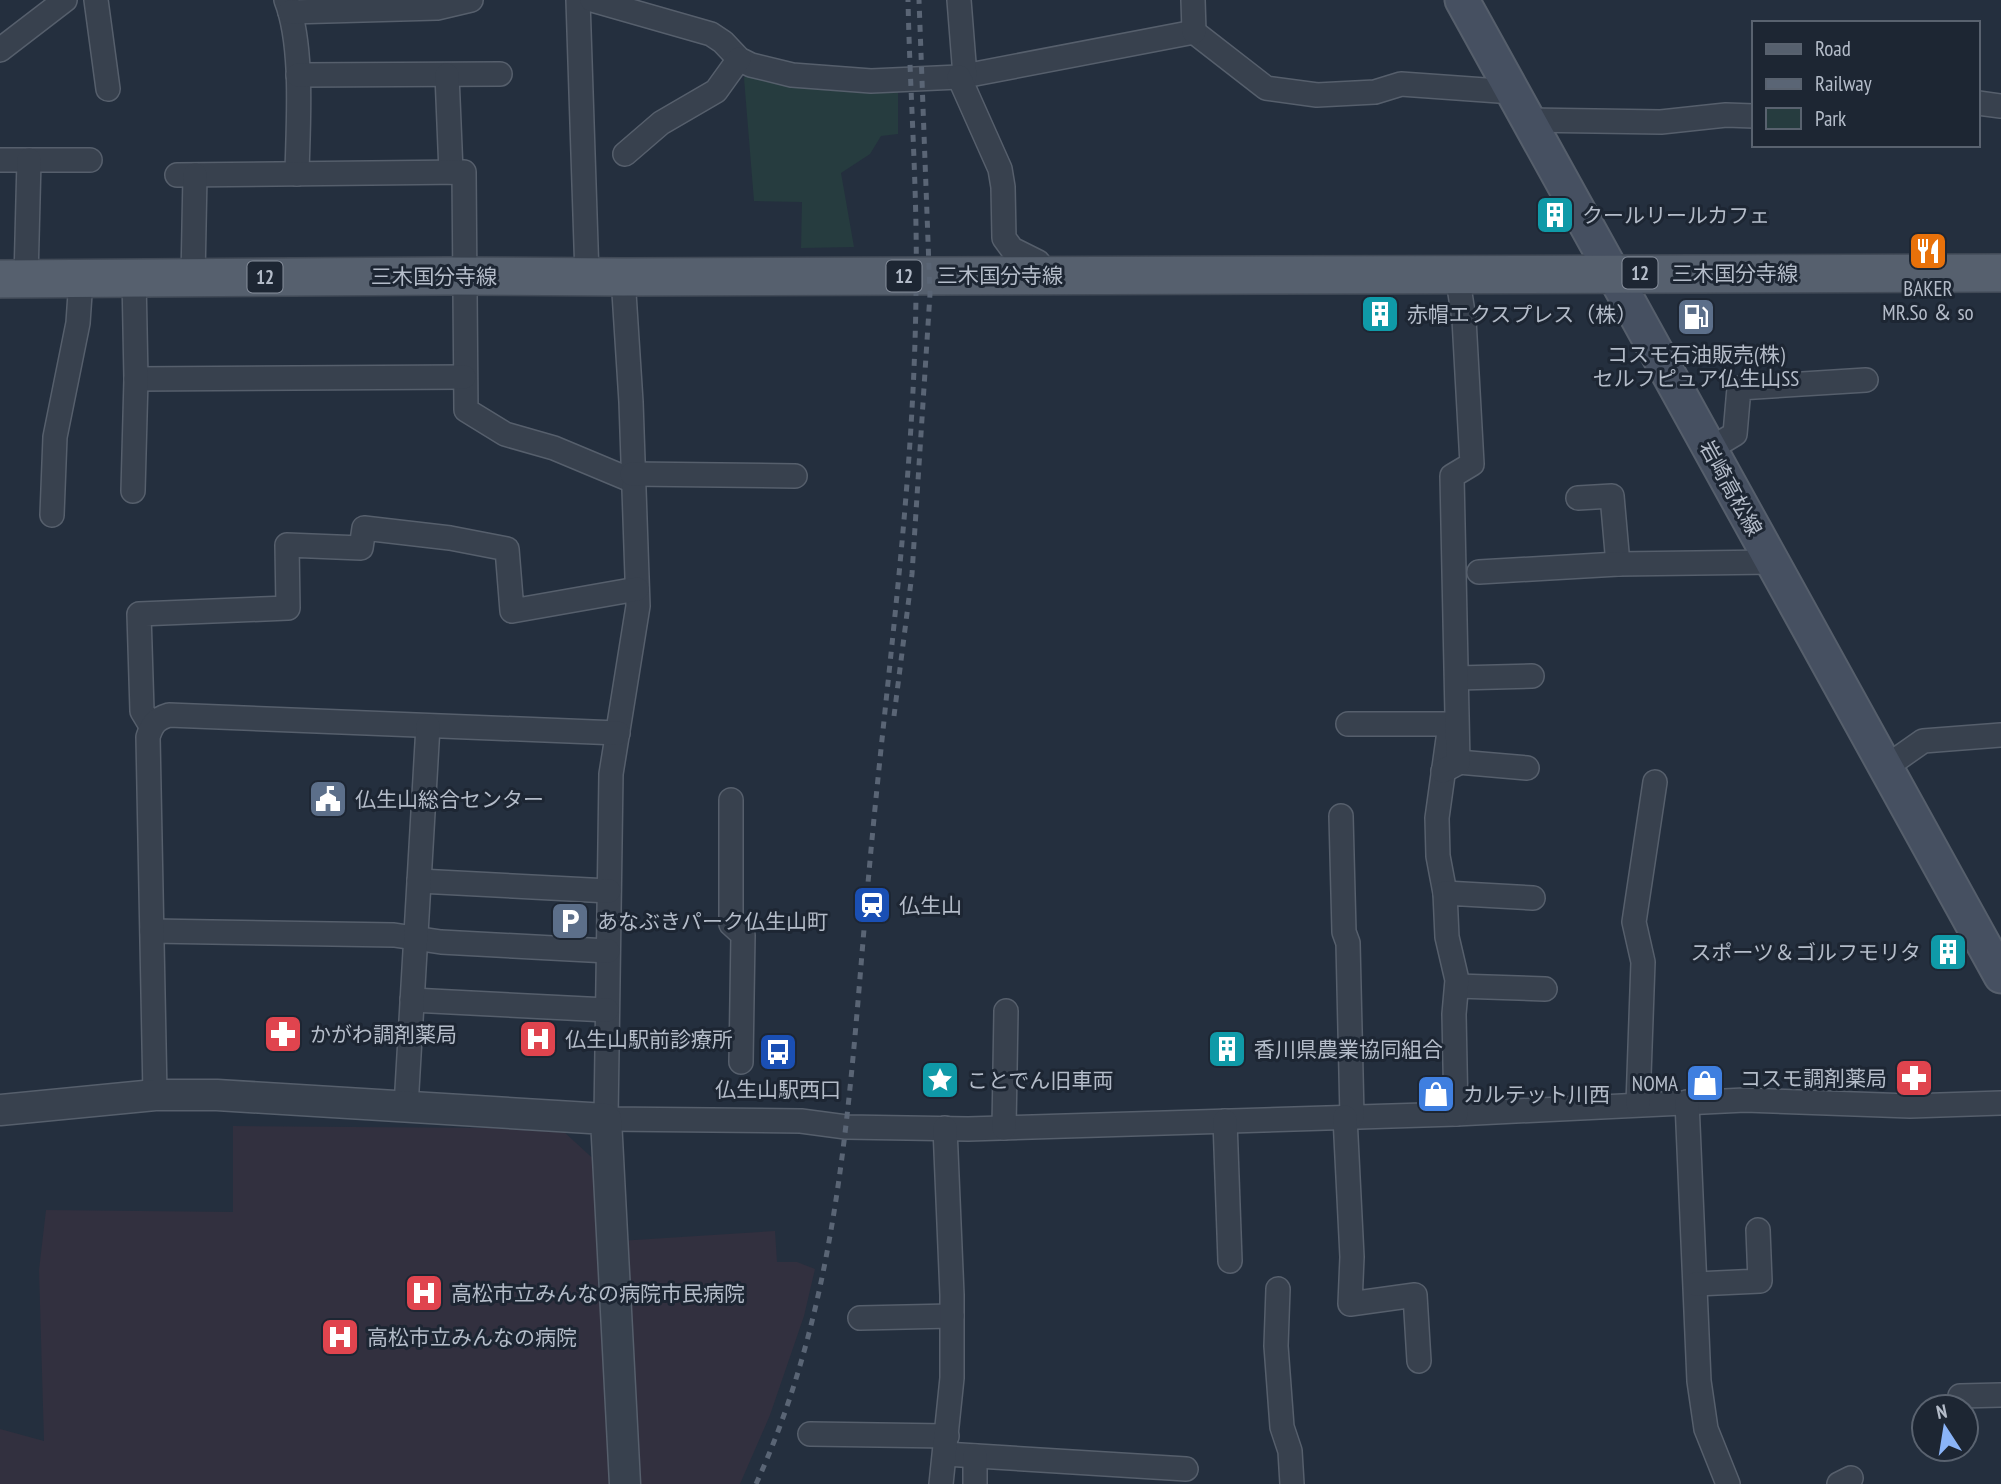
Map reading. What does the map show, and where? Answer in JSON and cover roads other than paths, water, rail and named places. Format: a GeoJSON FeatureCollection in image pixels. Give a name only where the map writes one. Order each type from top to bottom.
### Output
{"type":"FeatureCollection","features":[{"type":"Feature","properties":{"kind":"main road","name":"岩崎高松線"},"geometry":{"type":"LineString","coordinates":[[1462,0],[2001,976]]}},
{"type":"Feature","properties":{"kind":"main road","name":"三木国分寺線"},"geometry":{"type":"LineString","coordinates":[[13,279],[2001,273]]}},
{"type":"Feature","properties":{"kind":"street"},"geometry":{"type":"LineString","coordinates":[[0,50],[65,0]]}},
{"type":"Feature","properties":{"kind":"street"},"geometry":{"type":"LineString","coordinates":[[96,0],[108,89]]}},
{"type":"Feature","properties":{"kind":"street"},"geometry":{"type":"LineString","coordinates":[[297,174],[298,75],[288,6],[390,5],[437,8],[471,0]]}},
{"type":"Feature","properties":{"kind":"street"},"geometry":{"type":"LineString","coordinates":[[578,0],[587,276]]}},
{"type":"Feature","properties":{"kind":"street"},"geometry":{"type":"LineString","coordinates":[[592,0],[711,34],[739,59],[751,65],[792,75],[871,81],[962,77],[1194,32],[1266,88],[1317,95],[1375,92],[1401,84],[1521,106],[1661,122],[1726,115],[1752,116]]}},
{"type":"Feature","properties":{"kind":"street"},"geometry":{"type":"LineString","coordinates":[[959,0],[962,77],[1000,169],[1004,239],[1012,249],[1038,262],[1047,275]]}},
{"type":"Feature","properties":{"kind":"street"},"geometry":{"type":"LineString","coordinates":[[1193,0],[1194,32]]}},
{"type":"Feature","properties":{"kind":"street"},"geometry":{"type":"LineString","coordinates":[[625,154],[661,123],[716,91],[739,59]]}},
{"type":"Feature","properties":{"kind":"street"},"geometry":{"type":"LineString","coordinates":[[298,75],[500,74]]}},
{"type":"Feature","properties":{"kind":"street"},"geometry":{"type":"LineString","coordinates":[[447,75],[451,172]]}},
{"type":"Feature","properties":{"kind":"street"},"geometry":{"type":"LineString","coordinates":[[1980,103],[2001,106]]}},
{"type":"Feature","properties":{"kind":"street"},"geometry":{"type":"LineString","coordinates":[[0,160],[90,160]]}},
{"type":"Feature","properties":{"kind":"street"},"geometry":{"type":"LineString","coordinates":[[13,279],[29,160]]}},
{"type":"Feature","properties":{"kind":"street"},"geometry":{"type":"LineString","coordinates":[[193,278],[186,175],[464,172],[466,411],[505,434],[632,478],[795,476]]}},
{"type":"Feature","properties":{"kind":"street"},"geometry":{"type":"LineString","coordinates":[[1456,1114],[1454,1014],[1457,980],[1447,937],[1445,893],[1438,856],[1437,818],[1450,766],[1457,678],[1452,476],[1472,464],[1464,319],[1457,274]]}},
{"type":"Feature","properties":{"kind":"street"},"geometry":{"type":"LineString","coordinates":[[623,277],[638,606],[611,775],[606,1119],[625,1484]]}},
{"type":"Feature","properties":{"kind":"street"},"geometry":{"type":"LineString","coordinates":[[133,491],[136,379],[134,278]]}},
{"type":"Feature","properties":{"kind":"street"},"geometry":{"type":"LineString","coordinates":[[52,515],[55,437],[78,323],[81,279]]}},
{"type":"Feature","properties":{"kind":"street"},"geometry":{"type":"LineString","coordinates":[[136,379],[464,377]]}},
{"type":"Feature","properties":{"kind":"street"},"geometry":{"type":"LineString","coordinates":[[1710,449],[1735,435],[1739,388],[1866,380]]}},
{"type":"Feature","properties":{"kind":"street"},"geometry":{"type":"LineString","coordinates":[[1578,498],[1612,496],[1618,564]]}},
{"type":"Feature","properties":{"kind":"street"},"geometry":{"type":"LineString","coordinates":[[151,726],[142,711],[139,614],[288,608],[287,545],[361,548],[364,528],[450,538],[507,549],[512,611],[637,589]]}},
{"type":"Feature","properties":{"kind":"street"},"geometry":{"type":"LineString","coordinates":[[1479,572],[1618,564],[1773,562]]}},
{"type":"Feature","properties":{"kind":"street"},"geometry":{"type":"LineString","coordinates":[[1457,678],[1532,676]]}},
{"type":"Feature","properties":{"kind":"street"},"geometry":{"type":"LineString","coordinates":[[155,1095],[148,737],[151,726],[158,719],[169,715],[618,733]]}},
{"type":"Feature","properties":{"kind":"street"},"geometry":{"type":"LineString","coordinates":[[1348,724],[1450,724],[1450,766]]}},
{"type":"Feature","properties":{"kind":"street"},"geometry":{"type":"LineString","coordinates":[[406,1107],[428,726]]}},
{"type":"Feature","properties":{"kind":"street"},"geometry":{"type":"LineString","coordinates":[[1886,767],[1923,741],[2001,735]]}},
{"type":"Feature","properties":{"kind":"street"},"geometry":{"type":"LineString","coordinates":[[1450,766],[1527,768]]}},
{"type":"Feature","properties":{"kind":"street"},"geometry":{"type":"LineString","coordinates":[[1639,1104],[1643,962],[1634,922],[1655,782]]}},
{"type":"Feature","properties":{"kind":"street"},"geometry":{"type":"LineString","coordinates":[[732,800],[731,924],[743,935],[741,1062]]}},
{"type":"Feature","properties":{"kind":"street"},"geometry":{"type":"LineString","coordinates":[[1341,816],[1344,932],[1348,943],[1348,1117],[1352,1257],[1350,1304],[1415,1295],[1419,1361]]}},
{"type":"Feature","properties":{"kind":"street"},"geometry":{"type":"LineString","coordinates":[[419,881],[608,891]]}},
{"type":"Feature","properties":{"kind":"street"},"geometry":{"type":"LineString","coordinates":[[1445,893],[1533,898]]}},
{"type":"Feature","properties":{"kind":"street"},"geometry":{"type":"LineString","coordinates":[[152,931],[394,936],[608,951]]}},
{"type":"Feature","properties":{"kind":"street"},"geometry":{"type":"LineString","coordinates":[[1457,986],[1545,989]]}},
{"type":"Feature","properties":{"kind":"street"},"geometry":{"type":"LineString","coordinates":[[412,1000],[607,1010]]}},
{"type":"Feature","properties":{"kind":"street"},"geometry":{"type":"LineString","coordinates":[[1004,1128],[1006,1011]]}},
{"type":"Feature","properties":{"kind":"street"},"geometry":{"type":"LineString","coordinates":[[0,1110],[155,1095],[217,1095],[606,1119],[801,1121],[846,1127],[1004,1128],[1456,1114],[1745,1100],[1910,1106],[2001,1103]]}},
{"type":"Feature","properties":{"kind":"street"},"geometry":{"type":"LineString","coordinates":[[1687,1102],[1699,1381],[1706,1429],[1728,1484]]}},
{"type":"Feature","properties":{"kind":"street"},"geometry":{"type":"LineString","coordinates":[[1225,1121],[1230,1261]]}},
{"type":"Feature","properties":{"kind":"street"},"geometry":{"type":"LineString","coordinates":[[941,1484],[952,1378],[945,1128]]}},
{"type":"Feature","properties":{"kind":"street"},"geometry":{"type":"LineString","coordinates":[[1696,1284],[1760,1281],[1758,1230]]}},
{"type":"Feature","properties":{"kind":"street"},"geometry":{"type":"LineString","coordinates":[[1278,1289],[1276,1346],[1282,1427],[1290,1451],[1292,1484]]}},
{"type":"Feature","properties":{"kind":"street"},"geometry":{"type":"LineString","coordinates":[[860,1318],[952,1316]]}},
{"type":"Feature","properties":{"kind":"street"},"geometry":{"type":"LineString","coordinates":[[1980,1396],[2001,1395]]}},
{"type":"Feature","properties":{"kind":"street"},"geometry":{"type":"LineString","coordinates":[[810,1434],[946,1445],[975,1456],[1186,1469]]}},
{"type":"Feature","properties":{"kind":"street"},"geometry":{"type":"LineString","coordinates":[[975,1456],[975,1484]]}},
{"type":"Feature","properties":{"kind":"railway"},"geometry":{"type":"LineString","coordinates":[[756,1484],[785,1411],[808,1336],[825,1261],[838,1184],[856,1028],[905,511],[914,366],[915,184],[908,0]]}},
{"type":"Feature","properties":{"kind":"railway"},"geometry":{"type":"LineString","coordinates":[[894,716],[912,574],[930,294],[919,0]]}},
{"type":"Feature","properties":{"kind":"place","name":"クールリールカフェ"},"geometry":{"type":"Point","coordinates":[1555,215]}},
{"type":"Feature","properties":{"kind":"place","name":"BAKER MR.So ＆ so"},"geometry":{"type":"Point","coordinates":[1928,251]}},
{"type":"Feature","properties":{"kind":"place","name":"赤帽エクスプレス（株）"},"geometry":{"type":"Point","coordinates":[1380,314]}},
{"type":"Feature","properties":{"kind":"place","name":"コスモ石油販売(株) セルフピュア仏生山SS"},"geometry":{"type":"Point","coordinates":[1696,317]}},
{"type":"Feature","properties":{"kind":"place","name":"仏生山総合センター"},"geometry":{"type":"Point","coordinates":[328,799]}},
{"type":"Feature","properties":{"kind":"place","name":"仏生山"},"geometry":{"type":"Point","coordinates":[872,905]}},
{"type":"Feature","properties":{"kind":"place","name":"あなぶきパーク仏生山町"},"geometry":{"type":"Point","coordinates":[570,921]}},
{"type":"Feature","properties":{"kind":"place","name":"スポーツ＆ゴルフモリタ"},"geometry":{"type":"Point","coordinates":[1948,952]}},
{"type":"Feature","properties":{"kind":"place","name":"かがわ調剤薬局"},"geometry":{"type":"Point","coordinates":[283,1034]}},
{"type":"Feature","properties":{"kind":"place","name":"仏生山駅前診療所"},"geometry":{"type":"Point","coordinates":[538,1039]}},
{"type":"Feature","properties":{"kind":"place","name":"香川県農業協同組合"},"geometry":{"type":"Point","coordinates":[1227,1049]}},
{"type":"Feature","properties":{"kind":"place","name":"仏生山駅西口"},"geometry":{"type":"Point","coordinates":[778,1052]}},
{"type":"Feature","properties":{"kind":"place","name":"コスモ調剤薬局"},"geometry":{"type":"Point","coordinates":[1914,1078]}},
{"type":"Feature","properties":{"kind":"place","name":"ことでん旧車両"},"geometry":{"type":"Point","coordinates":[940,1080]}},
{"type":"Feature","properties":{"kind":"place","name":"NOMA"},"geometry":{"type":"Point","coordinates":[1705,1083]}},
{"type":"Feature","properties":{"kind":"place","name":"カルテット川西"},"geometry":{"type":"Point","coordinates":[1436,1094]}},
{"type":"Feature","properties":{"kind":"place","name":"高松市立みんなの病院市民病院"},"geometry":{"type":"Point","coordinates":[424,1293]}},
{"type":"Feature","properties":{"kind":"place","name":"高松市立みんなの病院"},"geometry":{"type":"Point","coordinates":[340,1337]}}]}
